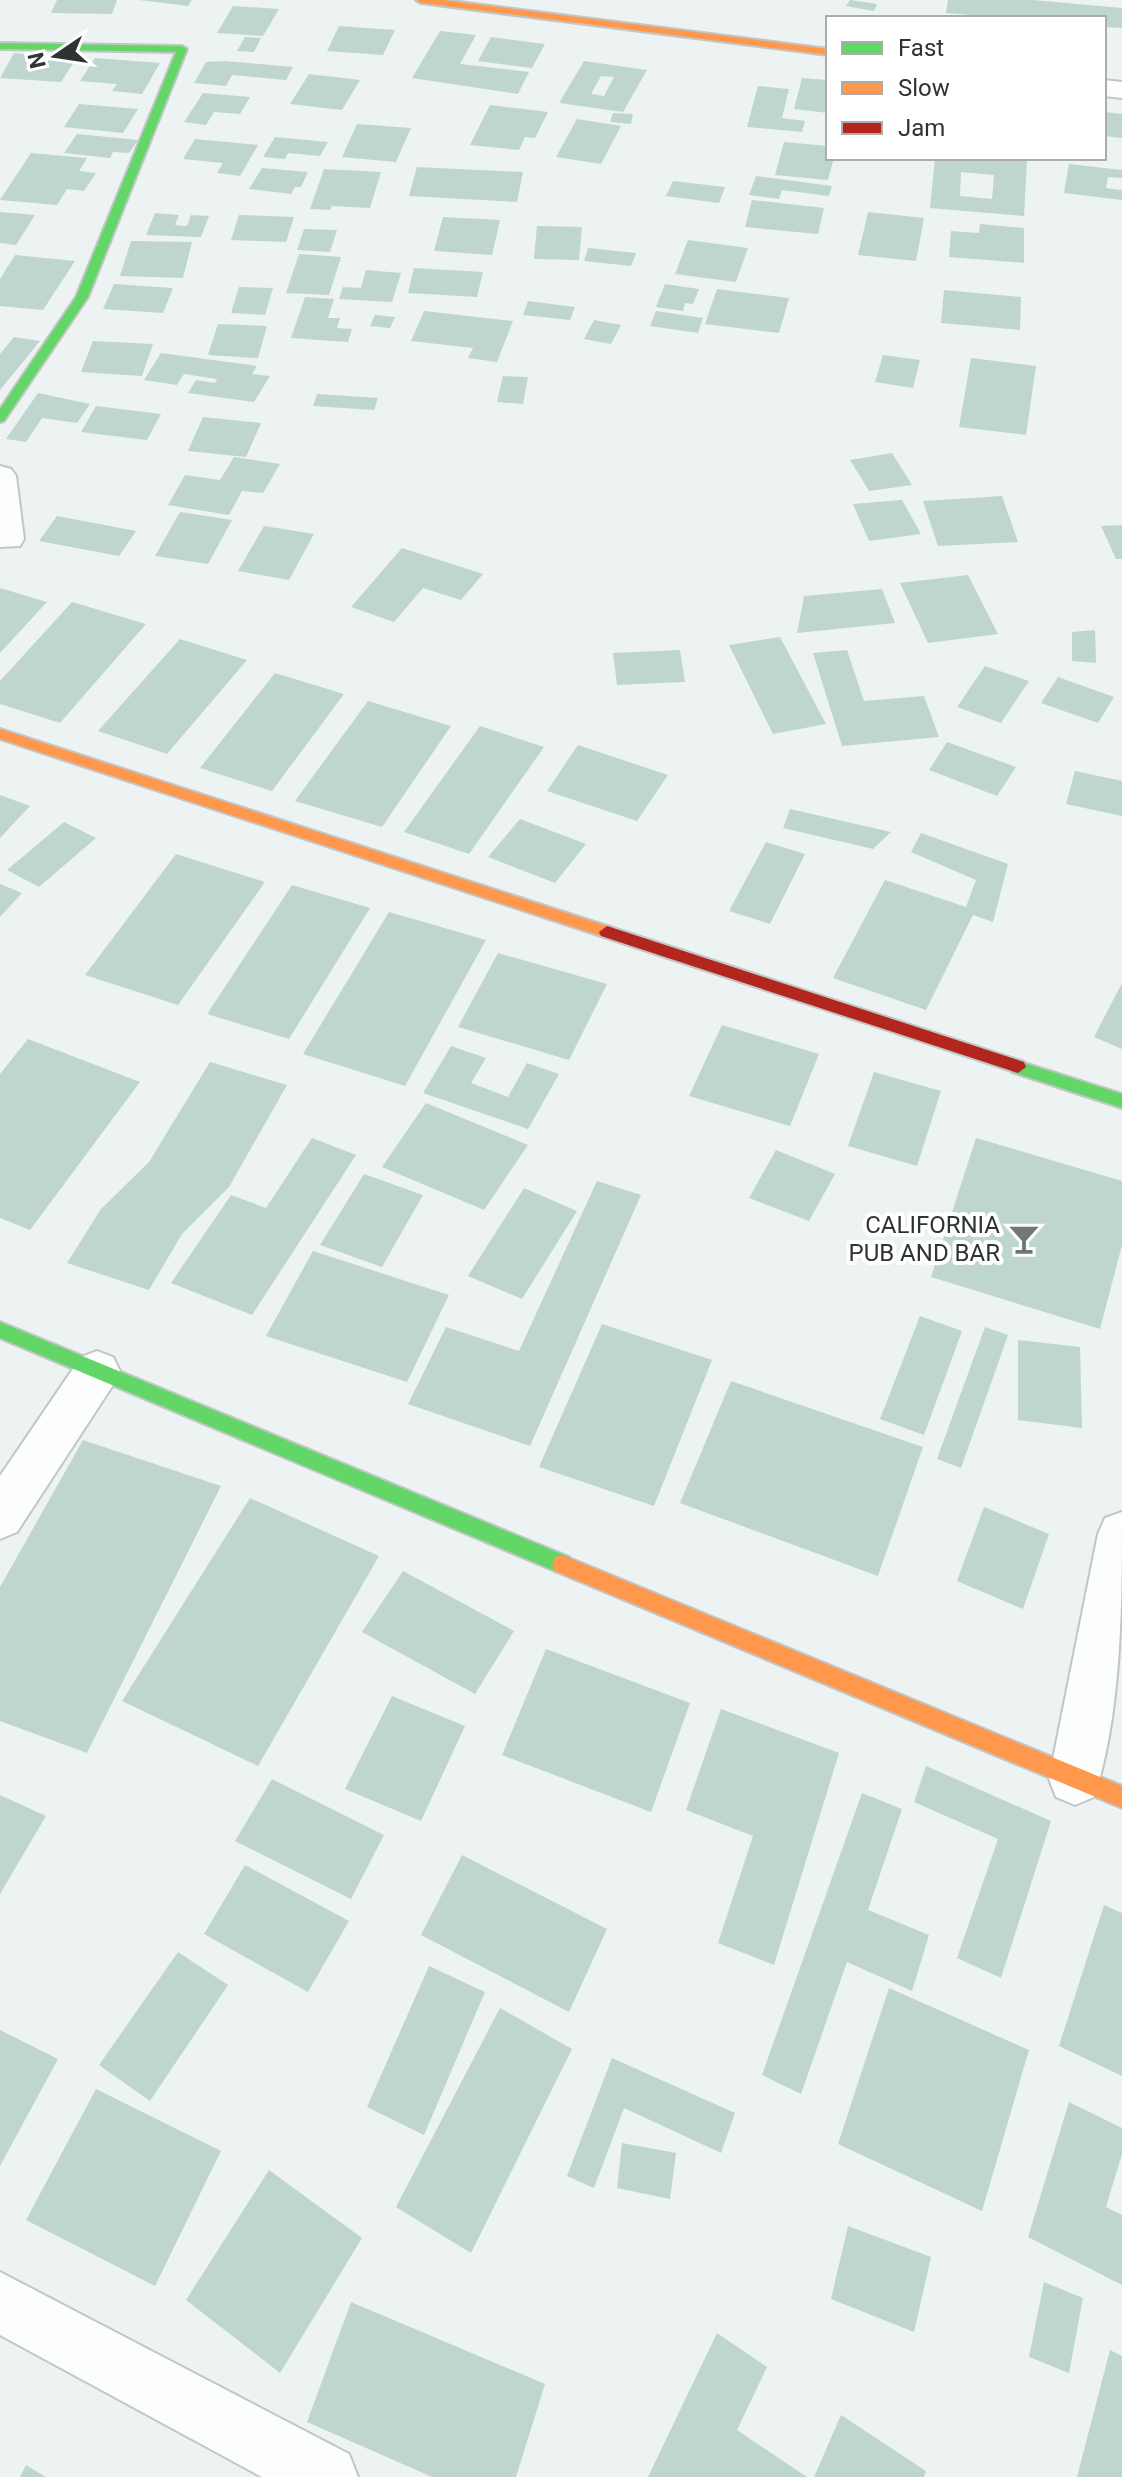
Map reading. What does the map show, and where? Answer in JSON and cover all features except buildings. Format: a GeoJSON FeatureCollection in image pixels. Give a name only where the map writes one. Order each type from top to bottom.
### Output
{"type":"FeatureCollection","features":[{"type":"Feature","properties":{"kind":"street"},"geometry":{"type":"LineString","coordinates":[[421,0],[826,52]]}},
{"type":"Feature","properties":{"kind":"street"},"geometry":{"type":"LineString","coordinates":[[0,46],[182,49],[82,297],[0,418]]}},
{"type":"Feature","properties":{"kind":"street"},"geometry":{"type":"LineString","coordinates":[[0,476],[8,539]]}},
{"type":"Feature","properties":{"kind":"street"},"geometry":{"type":"LineString","coordinates":[[0,734],[1122,1101]]}},
{"type":"Feature","properties":{"kind":"street"},"geometry":{"type":"LineString","coordinates":[[0,1330],[1122,1797]]}},
{"type":"Feature","properties":{"kind":"street"},"geometry":{"type":"LineString","coordinates":[[0,1517],[97,1371]]}},
{"type":"Feature","properties":{"kind":"street"},"geometry":{"type":"LineString","coordinates":[[1075,1779],[1122,1534]]}},
{"type":"Feature","properties":{"kind":"street"},"geometry":{"type":"LineString","coordinates":[[0,2302],[326,2477]]}},
{"type":"Feature","properties":{"kind":"traffic: fast"},"geometry":{"type":"LineString","coordinates":[[0,46],[182,49],[82,297],[0,418]]}},
{"type":"Feature","properties":{"kind":"traffic: fast"},"geometry":{"type":"LineString","coordinates":[[1018,1067],[1122,1101]]}},
{"type":"Feature","properties":{"kind":"traffic: fast"},"geometry":{"type":"LineString","coordinates":[[0,1330],[562,1564]]}},
{"type":"Feature","properties":{"kind":"traffic: slow"},"geometry":{"type":"LineString","coordinates":[[421,0],[826,52]]}},
{"type":"Feature","properties":{"kind":"traffic: slow"},"geometry":{"type":"LineString","coordinates":[[0,734],[607,932]]}},
{"type":"Feature","properties":{"kind":"traffic: slow"},"geometry":{"type":"LineString","coordinates":[[562,1564],[1122,1797]]}},
{"type":"Feature","properties":{"kind":"traffic: jam"},"geometry":{"type":"LineString","coordinates":[[607,932],[1018,1067]]}},
{"type":"Feature","properties":{"kind":"place","name":"CALIFORNIA PUB AND BAR"},"geometry":{"type":"Point","coordinates":[1024,1239]}}]}
